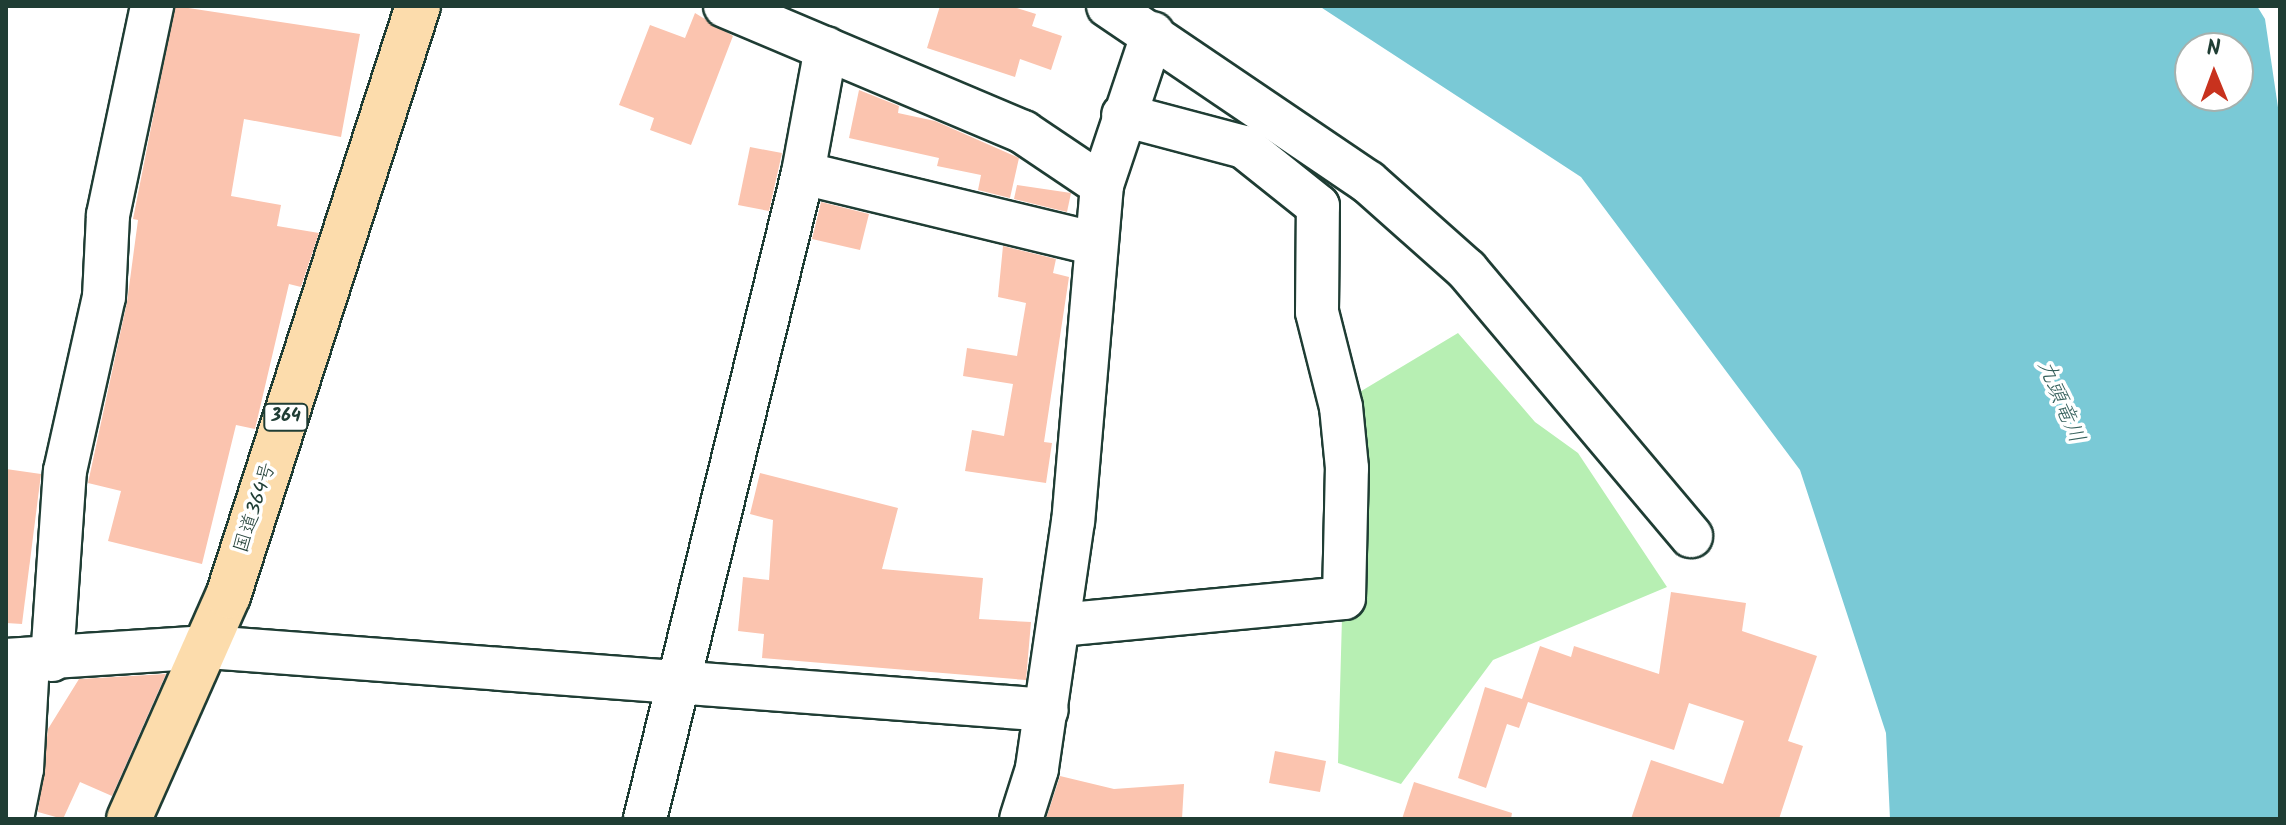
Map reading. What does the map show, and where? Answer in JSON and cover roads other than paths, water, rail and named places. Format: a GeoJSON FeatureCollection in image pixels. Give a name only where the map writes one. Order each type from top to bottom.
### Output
{"type":"FeatureCollection","features":[{"type":"Feature","properties":{"kind":"highway","name":"国道364号"},"geometry":{"type":"LineString","coordinates":[[129,819],[208,647],[418,6]]}},
{"type":"Feature","properties":{"kind":"street"},"geometry":{"type":"LineString","coordinates":[[12,819],[22,769],[29,661],[65,471],[104,297],[108,215],[152,6]]}},
{"type":"Feature","properties":{"kind":"street"},"geometry":{"type":"LineString","coordinates":[[725,6],[1023,132],[1102,185]]}},
{"type":"Feature","properties":{"kind":"street"},"geometry":{"type":"LineString","coordinates":[[1108,6],[1153,33],[1368,182],[1467,270],[1691,536]]}},
{"type":"Feature","properties":{"kind":"street"},"geometry":{"type":"LineString","coordinates":[[1021,819],[1047,710],[1073,521],[1093,243],[1102,185],[1153,33]]}},
{"type":"Feature","properties":{"kind":"street"},"geometry":{"type":"LineString","coordinates":[[645,819],[803,173],[826,48]]}},
{"type":"Feature","properties":{"kind":"street"},"geometry":{"type":"LineString","coordinates":[[1059,625],[1344,598],[1347,468],[1341,407],[1317,312],[1318,206],[1244,147],[1123,115]]}},
{"type":"Feature","properties":{"kind":"street"},"geometry":{"type":"LineString","coordinates":[[803,173],[1093,243]]}},
{"type":"Feature","properties":{"kind":"street"},"geometry":{"type":"LineString","coordinates":[[29,661],[171,645],[1047,710]]}},
{"type":"Feature","properties":{"kind":"water","name":"九頭竜川"},"geometry":{"type":"Polygon","coordinates":[[[1319,6],[2257,6],[2265,19],[2280,121],[2280,819],[1890,819],[1886,733],[1800,470],[1581,177],[1319,6]]]}}]}
